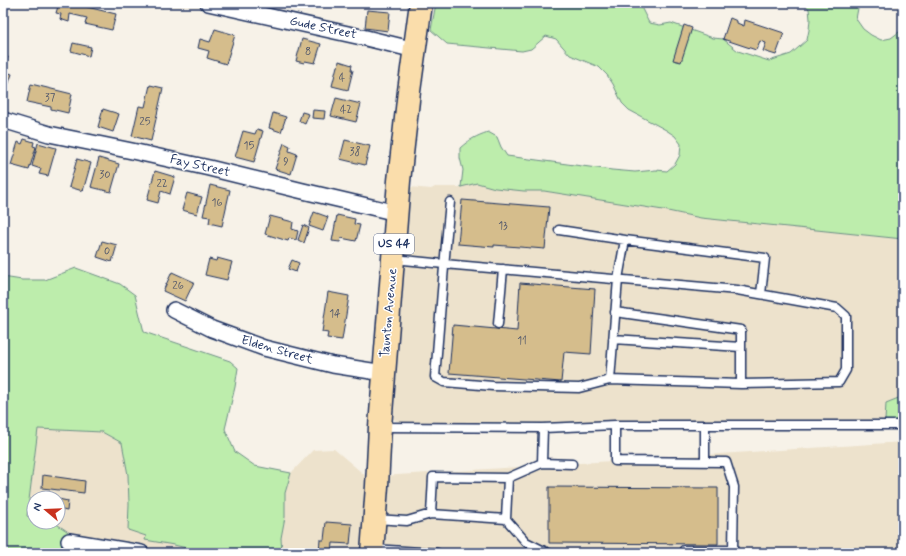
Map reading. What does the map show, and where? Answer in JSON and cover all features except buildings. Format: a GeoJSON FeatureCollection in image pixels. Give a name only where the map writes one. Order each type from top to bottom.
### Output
{"type":"FeatureCollection","features":[{"type":"Feature","properties":{"kind":"highway","name":"Taunton Avenue"},"geometry":{"type":"LineString","coordinates":[[372,551],[399,181],[421,3]]}},
{"type":"Feature","properties":{"kind":"street","name":"Gude Street"},"geometry":{"type":"LineString","coordinates":[[208,3],[415,50]]}},
{"type":"Feature","properties":{"kind":"street","name":"Fay Street"},"geometry":{"type":"LineString","coordinates":[[3,120],[49,134],[209,168],[303,192],[397,213]]}},
{"type":"Feature","properties":{"kind":"street","name":"Elden Street"},"geometry":{"type":"LineString","coordinates":[[174,310],[212,329],[264,348],[333,365],[384,373]]}},
{"type":"Feature","properties":{"kind":"street"},"geometry":{"type":"LineString","coordinates":[[69,541],[141,553]]}},
{"type":"Feature","properties":{"kind":"lane"},"geometry":{"type":"LineString","coordinates":[[393,259],[444,264],[737,290],[837,308],[846,316],[846,370],[839,382],[741,384],[610,380],[579,388],[493,386],[444,382],[435,377],[444,264],[450,202]]}},
{"type":"Feature","properties":{"kind":"lane"},"geometry":{"type":"LineString","coordinates":[[559,230],[765,258],[761,294]]}},
{"type":"Feature","properties":{"kind":"lane"},"geometry":{"type":"LineString","coordinates":[[610,380],[618,279],[625,240]]}},
{"type":"Feature","properties":{"kind":"lane"},"geometry":{"type":"LineString","coordinates":[[498,324],[503,269]]}},
{"type":"Feature","properties":{"kind":"lane"},"geometry":{"type":"LineString","coordinates":[[615,312],[741,330],[741,384]]}},
{"type":"Feature","properties":{"kind":"lane"},"geometry":{"type":"LineString","coordinates":[[613,339],[741,347]]}},
{"type":"Feature","properties":{"kind":"lane"},"geometry":{"type":"LineString","coordinates":[[380,427],[543,428],[615,425],[903,425]]}},
{"type":"Feature","properties":{"kind":"lane"},"geometry":{"type":"LineString","coordinates":[[615,425],[615,461],[726,462],[734,487],[733,550],[684,550],[684,553]]}},
{"type":"Feature","properties":{"kind":"lane"},"geometry":{"type":"LineString","coordinates":[[705,425],[705,462]]}},
{"type":"Feature","properties":{"kind":"lane"},"geometry":{"type":"LineString","coordinates":[[542,463],[543,428]]}},
{"type":"Feature","properties":{"kind":"lane"},"geometry":{"type":"LineString","coordinates":[[431,514],[433,477],[508,478],[542,463],[572,464]]}},
{"type":"Feature","properties":{"kind":"lane"},"geometry":{"type":"LineString","coordinates":[[508,478],[506,519],[526,542],[548,553]]}},
{"type":"Feature","properties":{"kind":"lane"},"geometry":{"type":"LineString","coordinates":[[374,519],[407,521],[431,514],[506,519]]}},
{"type":"Feature","properties":{"kind":"lane"},"geometry":{"type":"LineString","coordinates":[[372,551],[437,553]]}},
{"type":"Feature","properties":{"kind":"shaded area"},"geometry":{"type":"Polygon","coordinates":[[[477,183],[495,188],[524,191],[544,191],[663,210],[701,218],[903,239],[903,393],[901,397],[886,403],[885,421],[807,425],[403,424],[382,413],[400,186],[431,189],[435,187],[461,187],[477,183]]]}},
{"type":"Feature","properties":{"kind":"shaded area"},"geometry":{"type":"Polygon","coordinates":[[[38,429],[102,432],[122,443],[128,475],[128,530],[146,536],[145,539],[215,553],[101,553],[66,530],[66,490],[30,490],[38,429]]]}},
{"type":"Feature","properties":{"kind":"shaded area"},"geometry":{"type":"Polygon","coordinates":[[[903,442],[903,553],[282,553],[281,538],[285,517],[285,493],[289,479],[291,473],[313,450],[334,449],[367,477],[903,442]]]}},
{"type":"Feature","properties":{"kind":"green space"},"geometry":{"type":"Polygon","coordinates":[[[436,3],[639,3],[649,23],[660,25],[671,23],[713,38],[723,39],[738,51],[769,61],[791,54],[807,40],[810,19],[809,9],[804,3],[859,3],[856,19],[863,29],[871,35],[881,40],[891,38],[899,32],[903,32],[903,239],[701,218],[663,210],[544,191],[524,191],[495,188],[477,183],[461,187],[463,170],[460,158],[460,148],[473,138],[488,132],[497,137],[507,156],[635,172],[656,170],[667,171],[675,164],[680,155],[681,144],[675,136],[666,130],[629,110],[622,103],[607,75],[599,67],[570,55],[556,39],[546,36],[531,49],[522,51],[447,44],[431,30],[436,3]]]}},
{"type":"Feature","properties":{"kind":"green space"},"geometry":{"type":"Polygon","coordinates":[[[76,268],[120,284],[135,295],[144,332],[230,361],[238,368],[225,429],[235,452],[255,466],[291,473],[285,493],[285,517],[281,538],[282,553],[215,553],[145,540],[146,536],[128,530],[128,475],[122,443],[102,432],[38,429],[30,490],[26,490],[26,530],[66,530],[92,551],[101,553],[3,553],[3,277],[22,280],[45,280],[76,268]]]}},
{"type":"Feature","properties":{"kind":"green space"},"geometry":{"type":"Polygon","coordinates":[[[903,393],[903,420],[885,421],[886,403],[901,397],[903,393]]]}}]}
